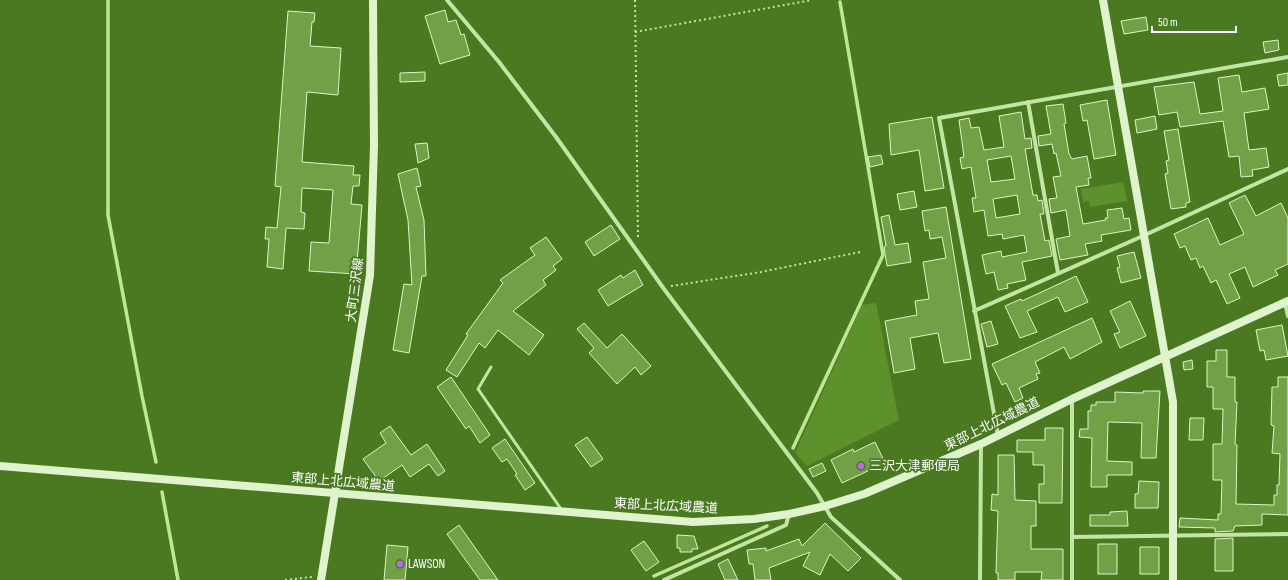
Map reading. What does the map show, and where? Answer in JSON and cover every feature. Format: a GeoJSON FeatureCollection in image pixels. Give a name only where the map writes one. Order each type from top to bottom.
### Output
{"type":"FeatureCollection","features":[{"type":"Feature","properties":{"kind":"street","name":"大町三沢線"},"geometry":{"type":"LineString","coordinates":[[321,578],[370,275],[374,145],[373,0]]}},
{"type":"Feature","properties":{"kind":"street"},"geometry":{"type":"LineString","coordinates":[[447,0],[499,62],[556,137],[664,289],[712,350],[817,493],[831,517],[900,580]]}},
{"type":"Feature","properties":{"kind":"street"},"geometry":{"type":"LineString","coordinates":[[1103,0],[1166,357],[1172,402],[1173,580]]}},
{"type":"Feature","properties":{"kind":"street"},"geometry":{"type":"LineString","coordinates":[[998,435],[939,118],[1288,57]]}},
{"type":"Feature","properties":{"kind":"street"},"geometry":{"type":"LineString","coordinates":[[1028,102],[1058,273]]}},
{"type":"Feature","properties":{"kind":"street"},"geometry":{"type":"LineString","coordinates":[[974,311],[1145,235],[1288,169]]}},
{"type":"Feature","properties":{"kind":"street","name":"東部上北広域農道"},"geometry":{"type":"LineString","coordinates":[[0,466],[693,522],[789,514],[825,506],[864,494],[982,444],[1072,398],[1287,302]]}},
{"type":"Feature","properties":{"kind":"street"},"geometry":{"type":"LineString","coordinates":[[1287,302],[1288,316]]}},
{"type":"Feature","properties":{"kind":"street"},"geometry":{"type":"LineString","coordinates":[[1072,398],[1072,580]]}},
{"type":"Feature","properties":{"kind":"street"},"geometry":{"type":"LineString","coordinates":[[980,580],[982,444]]}},
{"type":"Feature","properties":{"kind":"street"},"geometry":{"type":"LineString","coordinates":[[664,580],[786,525],[789,514]]}},
{"type":"Feature","properties":{"kind":"street"},"geometry":{"type":"LineString","coordinates":[[1072,537],[1288,534]]}},
{"type":"Feature","properties":{"kind":"lane"},"geometry":{"type":"LineString","coordinates":[[491,367],[478,389],[563,512]]}},
{"type":"Feature","properties":{"kind":"path"},"geometry":{"type":"LineString","coordinates":[[634,0],[638,252]]}},
{"type":"Feature","properties":{"kind":"path"},"geometry":{"type":"LineString","coordinates":[[635,32],[812,0]]}},
{"type":"Feature","properties":{"kind":"path"},"geometry":{"type":"LineString","coordinates":[[664,289],[675,284],[760,272],[860,252]]}},
{"type":"Feature","properties":{"kind":"path"},"geometry":{"type":"LineString","coordinates":[[285,580],[321,578]]}},
{"type":"Feature","properties":{"kind":"green space"},"geometry":{"type":"Polygon","coordinates":[[[1123,182],[1127,201],[1090,207],[1089,201],[1083,202],[1081,189],[1123,182]]]}},
{"type":"Feature","properties":{"kind":"green space"},"geometry":{"type":"Polygon","coordinates":[[[876,303],[899,420],[807,466],[795,453],[862,305],[876,303]]]}},
{"type":"Feature","properties":{"kind":"building"},"geometry":{"type":"Polygon","coordinates":[[[445,10],[448,22],[456,20],[461,35],[464,34],[470,55],[440,64],[425,16],[445,10]]]}},
{"type":"Feature","properties":{"kind":"building"},"geometry":{"type":"Polygon","coordinates":[[[288,11],[315,13],[314,22],[312,22],[310,46],[341,48],[338,95],[307,92],[302,162],[354,166],[353,175],[360,175],[359,186],[353,186],[351,204],[362,205],[356,274],[309,271],[311,242],[329,243],[333,190],[302,188],[301,212],[305,213],[304,229],[286,228],[283,269],[267,267],[269,239],[265,239],[266,227],[277,228],[281,187],[275,186],[288,11]]]}},
{"type":"Feature","properties":{"kind":"building"},"geometry":{"type":"Polygon","coordinates":[[[1146,17],[1148,30],[1124,34],[1121,21],[1146,17]]]}},
{"type":"Feature","properties":{"kind":"building"},"geometry":{"type":"Polygon","coordinates":[[[1278,40],[1279,50],[1265,53],[1263,42],[1278,40]]]}},
{"type":"Feature","properties":{"kind":"building"},"geometry":{"type":"Polygon","coordinates":[[[425,72],[425,81],[400,82],[400,73],[425,72]]]}},
{"type":"Feature","properties":{"kind":"building"},"geometry":{"type":"Polygon","coordinates":[[[1288,73],[1288,85],[1279,86],[1277,75],[1288,73]]]}},
{"type":"Feature","properties":{"kind":"building"},"geometry":{"type":"Polygon","coordinates":[[[1239,75],[1242,92],[1265,88],[1269,109],[1244,113],[1249,150],[1266,148],[1269,167],[1252,170],[1253,176],[1241,177],[1239,156],[1229,157],[1223,121],[1180,127],[1177,112],[1159,115],[1154,87],[1194,82],[1200,114],[1223,111],[1218,78],[1239,75]]]}},
{"type":"Feature","properties":{"kind":"building"},"geometry":{"type":"Polygon","coordinates":[[[1107,100],[1116,155],[1094,159],[1087,120],[1083,121],[1080,105],[1107,100]]]}},
{"type":"Feature","properties":{"kind":"building"},"geometry":{"type":"Polygon","coordinates":[[[1063,104],[1066,123],[1064,124],[1069,154],[1072,159],[1087,156],[1091,178],[1088,178],[1089,185],[1076,187],[1083,224],[1106,220],[1105,218],[1108,218],[1107,210],[1122,208],[1124,219],[1129,218],[1131,230],[1101,235],[1102,241],[1085,244],[1088,255],[1060,260],[1056,239],[1070,236],[1066,210],[1051,213],[1049,199],[1057,198],[1053,177],[1061,176],[1056,153],[1054,154],[1052,144],[1039,146],[1038,136],[1051,134],[1046,106],[1063,104]]]}},
{"type":"Feature","properties":{"kind":"building"},"geometry":{"type":"Polygon","coordinates":[[[1021,112],[1025,139],[1031,138],[1032,148],[1025,149],[1033,195],[1037,195],[1038,201],[1042,200],[1044,214],[1040,214],[1045,241],[1049,240],[1052,256],[1022,262],[1026,280],[1007,284],[1008,288],[998,290],[994,272],[986,274],[982,255],[1001,251],[1002,257],[1027,252],[1024,235],[1003,239],[1002,234],[988,236],[984,210],[974,212],[972,198],[976,198],[971,167],[962,169],[960,158],[964,157],[959,120],[969,118],[971,128],[979,127],[984,150],[1004,147],[999,116],[1021,112]],[[1011,156],[987,160],[991,182],[1015,179],[1011,156]],[[1017,195],[993,199],[996,218],[1020,214],[1017,195]]]}},
{"type":"Feature","properties":{"kind":"building"},"geometry":{"type":"Polygon","coordinates":[[[1155,116],[1157,129],[1137,133],[1135,120],[1155,116]]]}},
{"type":"Feature","properties":{"kind":"building"},"geometry":{"type":"Polygon","coordinates":[[[932,117],[944,188],[925,191],[919,150],[891,155],[889,124],[932,117]]]}},
{"type":"Feature","properties":{"kind":"building"},"geometry":{"type":"Polygon","coordinates":[[[1178,129],[1190,202],[1186,203],[1186,207],[1171,209],[1165,174],[1168,173],[1166,161],[1169,160],[1164,131],[1178,129]]]}},
{"type":"Feature","properties":{"kind":"building"},"geometry":{"type":"Polygon","coordinates":[[[427,143],[429,158],[418,163],[415,144],[427,143]]]}},
{"type":"Feature","properties":{"kind":"building"},"geometry":{"type":"Polygon","coordinates":[[[881,155],[883,164],[870,167],[868,157],[881,155]]]}},
{"type":"Feature","properties":{"kind":"building"},"geometry":{"type":"Polygon","coordinates":[[[417,168],[421,186],[416,187],[424,220],[426,276],[422,276],[409,353],[393,350],[404,284],[412,285],[408,220],[398,174],[417,168]]]}},
{"type":"Feature","properties":{"kind":"building"},"geometry":{"type":"Polygon","coordinates":[[[914,191],[917,207],[900,210],[897,194],[914,191]]]}},
{"type":"Feature","properties":{"kind":"building"},"geometry":{"type":"Polygon","coordinates":[[[1245,195],[1256,216],[1281,203],[1288,218],[1288,264],[1275,270],[1278,275],[1253,287],[1245,267],[1229,274],[1240,298],[1227,304],[1216,280],[1211,283],[1203,266],[1200,268],[1196,258],[1191,260],[1185,246],[1180,248],[1174,234],[1208,218],[1220,245],[1244,234],[1229,203],[1245,195]]]}},
{"type":"Feature","properties":{"kind":"building"},"geometry":{"type":"Polygon","coordinates":[[[946,207],[971,359],[944,363],[938,333],[910,338],[915,369],[894,373],[885,321],[917,315],[915,301],[929,299],[923,262],[946,258],[942,237],[930,239],[929,230],[925,231],[922,211],[946,207]]]}},
{"type":"Feature","properties":{"kind":"building"},"geometry":{"type":"Polygon","coordinates":[[[889,215],[895,245],[908,243],[911,262],[887,266],[884,247],[886,246],[881,217],[889,215]]]}},
{"type":"Feature","properties":{"kind":"building"},"geometry":{"type":"Polygon","coordinates":[[[611,225],[620,239],[594,256],[585,242],[611,225]]]}},
{"type":"Feature","properties":{"kind":"building"},"geometry":{"type":"Polygon","coordinates":[[[546,237],[562,259],[553,266],[556,270],[543,280],[546,285],[513,311],[544,335],[529,355],[498,330],[485,348],[479,343],[457,377],[446,370],[468,335],[466,334],[503,283],[500,280],[535,255],[530,248],[546,237]]]}},
{"type":"Feature","properties":{"kind":"building"},"geometry":{"type":"Polygon","coordinates":[[[1134,252],[1141,278],[1121,283],[1117,268],[1120,267],[1117,256],[1134,252]]]}},
{"type":"Feature","properties":{"kind":"building"},"geometry":{"type":"Polygon","coordinates":[[[635,270],[643,285],[608,306],[598,290],[621,275],[623,278],[635,270]]]}},
{"type":"Feature","properties":{"kind":"building"},"geometry":{"type":"Polygon","coordinates":[[[1076,276],[1088,302],[1065,312],[1058,297],[1027,311],[1037,332],[1020,338],[1005,306],[1021,299],[1022,301],[1076,276]]]}},
{"type":"Feature","properties":{"kind":"building"},"geometry":{"type":"Polygon","coordinates":[[[1130,301],[1146,336],[1120,348],[1114,334],[1120,332],[1110,311],[1130,301]]]}},
{"type":"Feature","properties":{"kind":"building"},"geometry":{"type":"Polygon","coordinates":[[[1092,318],[1102,342],[1070,359],[1064,347],[1035,362],[1040,373],[1036,374],[1038,379],[1019,388],[1023,398],[1015,402],[1006,383],[1002,385],[992,364],[1092,318]]]}},
{"type":"Feature","properties":{"kind":"building"},"geometry":{"type":"Polygon","coordinates":[[[991,321],[998,344],[987,347],[981,324],[991,321]]]}},
{"type":"Feature","properties":{"kind":"building"},"geometry":{"type":"Polygon","coordinates":[[[584,323],[607,348],[622,334],[651,366],[641,375],[635,367],[617,384],[589,353],[594,348],[577,329],[584,323]]]}},
{"type":"Feature","properties":{"kind":"building"},"geometry":{"type":"Polygon","coordinates":[[[1282,325],[1288,356],[1266,360],[1264,350],[1260,351],[1256,330],[1282,325]]]}},
{"type":"Feature","properties":{"kind":"building"},"geometry":{"type":"Polygon","coordinates":[[[1216,350],[1227,350],[1227,377],[1235,377],[1235,402],[1237,402],[1235,444],[1237,445],[1236,504],[1274,505],[1274,495],[1277,495],[1277,485],[1279,485],[1280,454],[1272,453],[1274,426],[1271,425],[1272,387],[1278,387],[1278,377],[1288,377],[1288,515],[1262,514],[1262,525],[1235,526],[1233,531],[1215,532],[1215,528],[1179,527],[1180,518],[1218,520],[1218,514],[1221,514],[1222,480],[1213,480],[1213,444],[1222,444],[1223,409],[1213,409],[1213,387],[1207,387],[1207,361],[1216,361],[1216,350]]]}},
{"type":"Feature","properties":{"kind":"building"},"geometry":{"type":"Polygon","coordinates":[[[1192,360],[1193,369],[1184,370],[1183,362],[1192,360]]]}},
{"type":"Feature","properties":{"kind":"building"},"geometry":{"type":"Polygon","coordinates":[[[451,377],[490,435],[480,443],[469,426],[466,429],[437,387],[451,377]]]}},
{"type":"Feature","properties":{"kind":"building"},"geometry":{"type":"Polygon","coordinates":[[[1143,391],[1160,391],[1156,458],[1141,458],[1142,423],[1108,422],[1107,461],[1132,462],[1132,475],[1107,475],[1107,487],[1091,487],[1092,438],[1079,437],[1080,429],[1088,429],[1088,411],[1091,411],[1091,405],[1096,405],[1096,402],[1115,402],[1115,392],[1143,393],[1143,391]]]}},
{"type":"Feature","properties":{"kind":"building"},"geometry":{"type":"Polygon","coordinates":[[[1190,418],[1204,418],[1203,440],[1189,440],[1190,418]]]}},
{"type":"Feature","properties":{"kind":"building"},"geometry":{"type":"Polygon","coordinates":[[[390,426],[411,455],[427,444],[445,471],[438,476],[429,464],[410,477],[402,465],[379,481],[363,459],[386,443],[380,433],[390,426]]]}},
{"type":"Feature","properties":{"kind":"building"},"geometry":{"type":"Polygon","coordinates":[[[1045,428],[1063,428],[1062,503],[1039,503],[1039,484],[1044,484],[1044,465],[1033,465],[1033,452],[1017,452],[1017,440],[1045,440],[1045,428]]]}},
{"type":"Feature","properties":{"kind":"building"},"geometry":{"type":"Polygon","coordinates":[[[587,437],[603,459],[591,467],[575,445],[587,437]]]}},
{"type":"Feature","properties":{"kind":"building"},"geometry":{"type":"Polygon","coordinates":[[[505,439],[535,483],[525,490],[507,459],[502,462],[492,448],[505,439]]]}},
{"type":"Feature","properties":{"kind":"building"},"geometry":{"type":"Polygon","coordinates":[[[875,442],[885,463],[842,483],[831,460],[853,449],[854,452],[875,442]]]}},
{"type":"Feature","properties":{"kind":"building"},"geometry":{"type":"Polygon","coordinates":[[[998,455],[1014,455],[1015,500],[1036,501],[1036,526],[1031,526],[1031,549],[1063,549],[1063,580],[1041,580],[1042,572],[1015,572],[1015,580],[998,580],[998,573],[996,573],[998,511],[991,510],[992,494],[998,495],[998,455]]]}},
{"type":"Feature","properties":{"kind":"building"},"geometry":{"type":"Polygon","coordinates":[[[822,463],[826,471],[813,477],[809,469],[822,463]]]}},
{"type":"Feature","properties":{"kind":"building"},"geometry":{"type":"Polygon","coordinates":[[[1139,481],[1159,482],[1158,508],[1135,508],[1135,494],[1138,494],[1139,481]]]}},
{"type":"Feature","properties":{"kind":"building"},"geometry":{"type":"Polygon","coordinates":[[[1127,511],[1128,526],[1090,526],[1090,515],[1110,515],[1110,512],[1127,511]]]}},
{"type":"Feature","properties":{"kind":"building"},"geometry":{"type":"Polygon","coordinates":[[[825,523],[861,558],[848,571],[830,554],[820,575],[803,566],[810,552],[769,568],[771,580],[755,580],[753,564],[749,564],[747,550],[766,548],[766,551],[799,539],[802,546],[825,523]]]}},
{"type":"Feature","properties":{"kind":"building"},"geometry":{"type":"Polygon","coordinates":[[[459,525],[498,580],[480,580],[447,534],[459,525]]]}},
{"type":"Feature","properties":{"kind":"building"},"geometry":{"type":"Polygon","coordinates":[[[677,535],[694,536],[698,549],[692,549],[692,552],[680,552],[680,548],[677,548],[677,535]]]}},
{"type":"Feature","properties":{"kind":"building"},"geometry":{"type":"Polygon","coordinates":[[[1233,538],[1233,571],[1215,571],[1215,539],[1233,538]]]}},
{"type":"Feature","properties":{"kind":"building"},"geometry":{"type":"Polygon","coordinates":[[[644,541],[659,562],[646,571],[631,550],[644,541]]]}},
{"type":"Feature","properties":{"kind":"building"},"geometry":{"type":"Polygon","coordinates":[[[1098,544],[1117,544],[1117,574],[1098,574],[1098,544]]]}},
{"type":"Feature","properties":{"kind":"building"},"geometry":{"type":"Polygon","coordinates":[[[387,545],[408,547],[405,580],[384,580],[387,545]]]}},
{"type":"Feature","properties":{"kind":"building"},"geometry":{"type":"Polygon","coordinates":[[[1140,547],[1159,547],[1159,574],[1140,574],[1140,547]]]}},
{"type":"Feature","properties":{"kind":"building"},"geometry":{"type":"Polygon","coordinates":[[[728,559],[738,580],[725,580],[718,564],[728,559]]]}},
{"type":"Feature","properties":{"kind":"waterway"},"geometry":{"type":"LineString","coordinates":[[108,0],[108,215],[156,462]]}},
{"type":"Feature","properties":{"kind":"waterway"},"geometry":{"type":"LineString","coordinates":[[793,448],[883,255],[840,2]]}},
{"type":"Feature","properties":{"kind":"waterway"},"geometry":{"type":"LineString","coordinates":[[162,492],[178,580]]}},
{"type":"Feature","properties":{"kind":"waterway"},"geometry":{"type":"LineString","coordinates":[[654,576],[767,526]]}},
{"type":"Feature","properties":{"kind":"place","name":"三沢大津郵便局"},"geometry":{"type":"Point","coordinates":[861,466]}},
{"type":"Feature","properties":{"kind":"place","name":"LAWSON"},"geometry":{"type":"Point","coordinates":[400,564]}}]}
